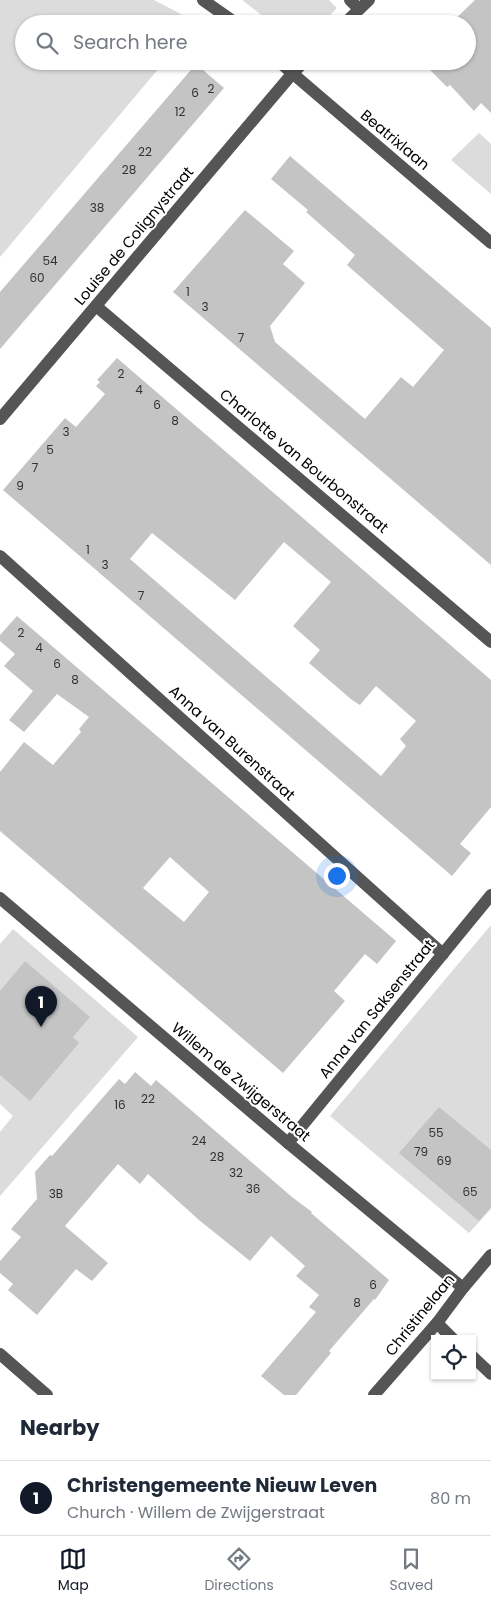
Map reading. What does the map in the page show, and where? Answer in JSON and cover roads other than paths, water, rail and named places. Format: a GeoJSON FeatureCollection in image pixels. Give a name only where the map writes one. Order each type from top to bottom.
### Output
{"type":"FeatureCollection","features":[{"type":"Feature","properties":{"kind":"street"},"geometry":{"type":"LineString","coordinates":[[203,0],[224,15]]}},
{"type":"Feature","properties":{"kind":"street"},"geometry":{"type":"LineString","coordinates":[[354,5],[369,0]]}},
{"type":"Feature","properties":{"kind":"street","name":"Beatrixlaan"},"geometry":{"type":"LineString","coordinates":[[288,70],[491,243]]}},
{"type":"Feature","properties":{"kind":"street","name":"Louise de Colignystraat"},"geometry":{"type":"LineString","coordinates":[[0,419],[296,70]]}},
{"type":"Feature","properties":{"kind":"street","name":"Charlotte van Bourbonstraat"},"geometry":{"type":"LineString","coordinates":[[96,306],[491,642]]}},
{"type":"Feature","properties":{"kind":"street","name":"Anna van Burenstraat"},"geometry":{"type":"LineString","coordinates":[[0,556],[443,954]]}},
{"type":"Feature","properties":{"kind":"street","name":"Anna van Saksenstraat"},"geometry":{"type":"LineString","coordinates":[[288,1144],[491,895]]}},
{"type":"Feature","properties":{"kind":"street","name":"Willem de Zwijgerstraat"},"geometry":{"type":"LineString","coordinates":[[0,898],[288,1144],[463,1288]]}},
{"type":"Feature","properties":{"kind":"street","name":"Christinelaan"},"geometry":{"type":"LineString","coordinates":[[374,1395],[437,1323],[463,1288],[491,1256]]}},
{"type":"Feature","properties":{"kind":"street"},"geometry":{"type":"LineString","coordinates":[[437,1323],[450,1335]]}},
{"type":"Feature","properties":{"kind":"street"},"geometry":{"type":"LineString","coordinates":[[0,1354],[48,1395]]}},
{"type":"Feature","properties":{"kind":"street"},"geometry":{"type":"LineString","coordinates":[[476,1360],[491,1374]]}},
{"type":"Feature","properties":{"kind":"place","name":"Christengemeente Nieuw Leven"},"geometry":{"type":"Point","coordinates":[41,1027]}}]}
